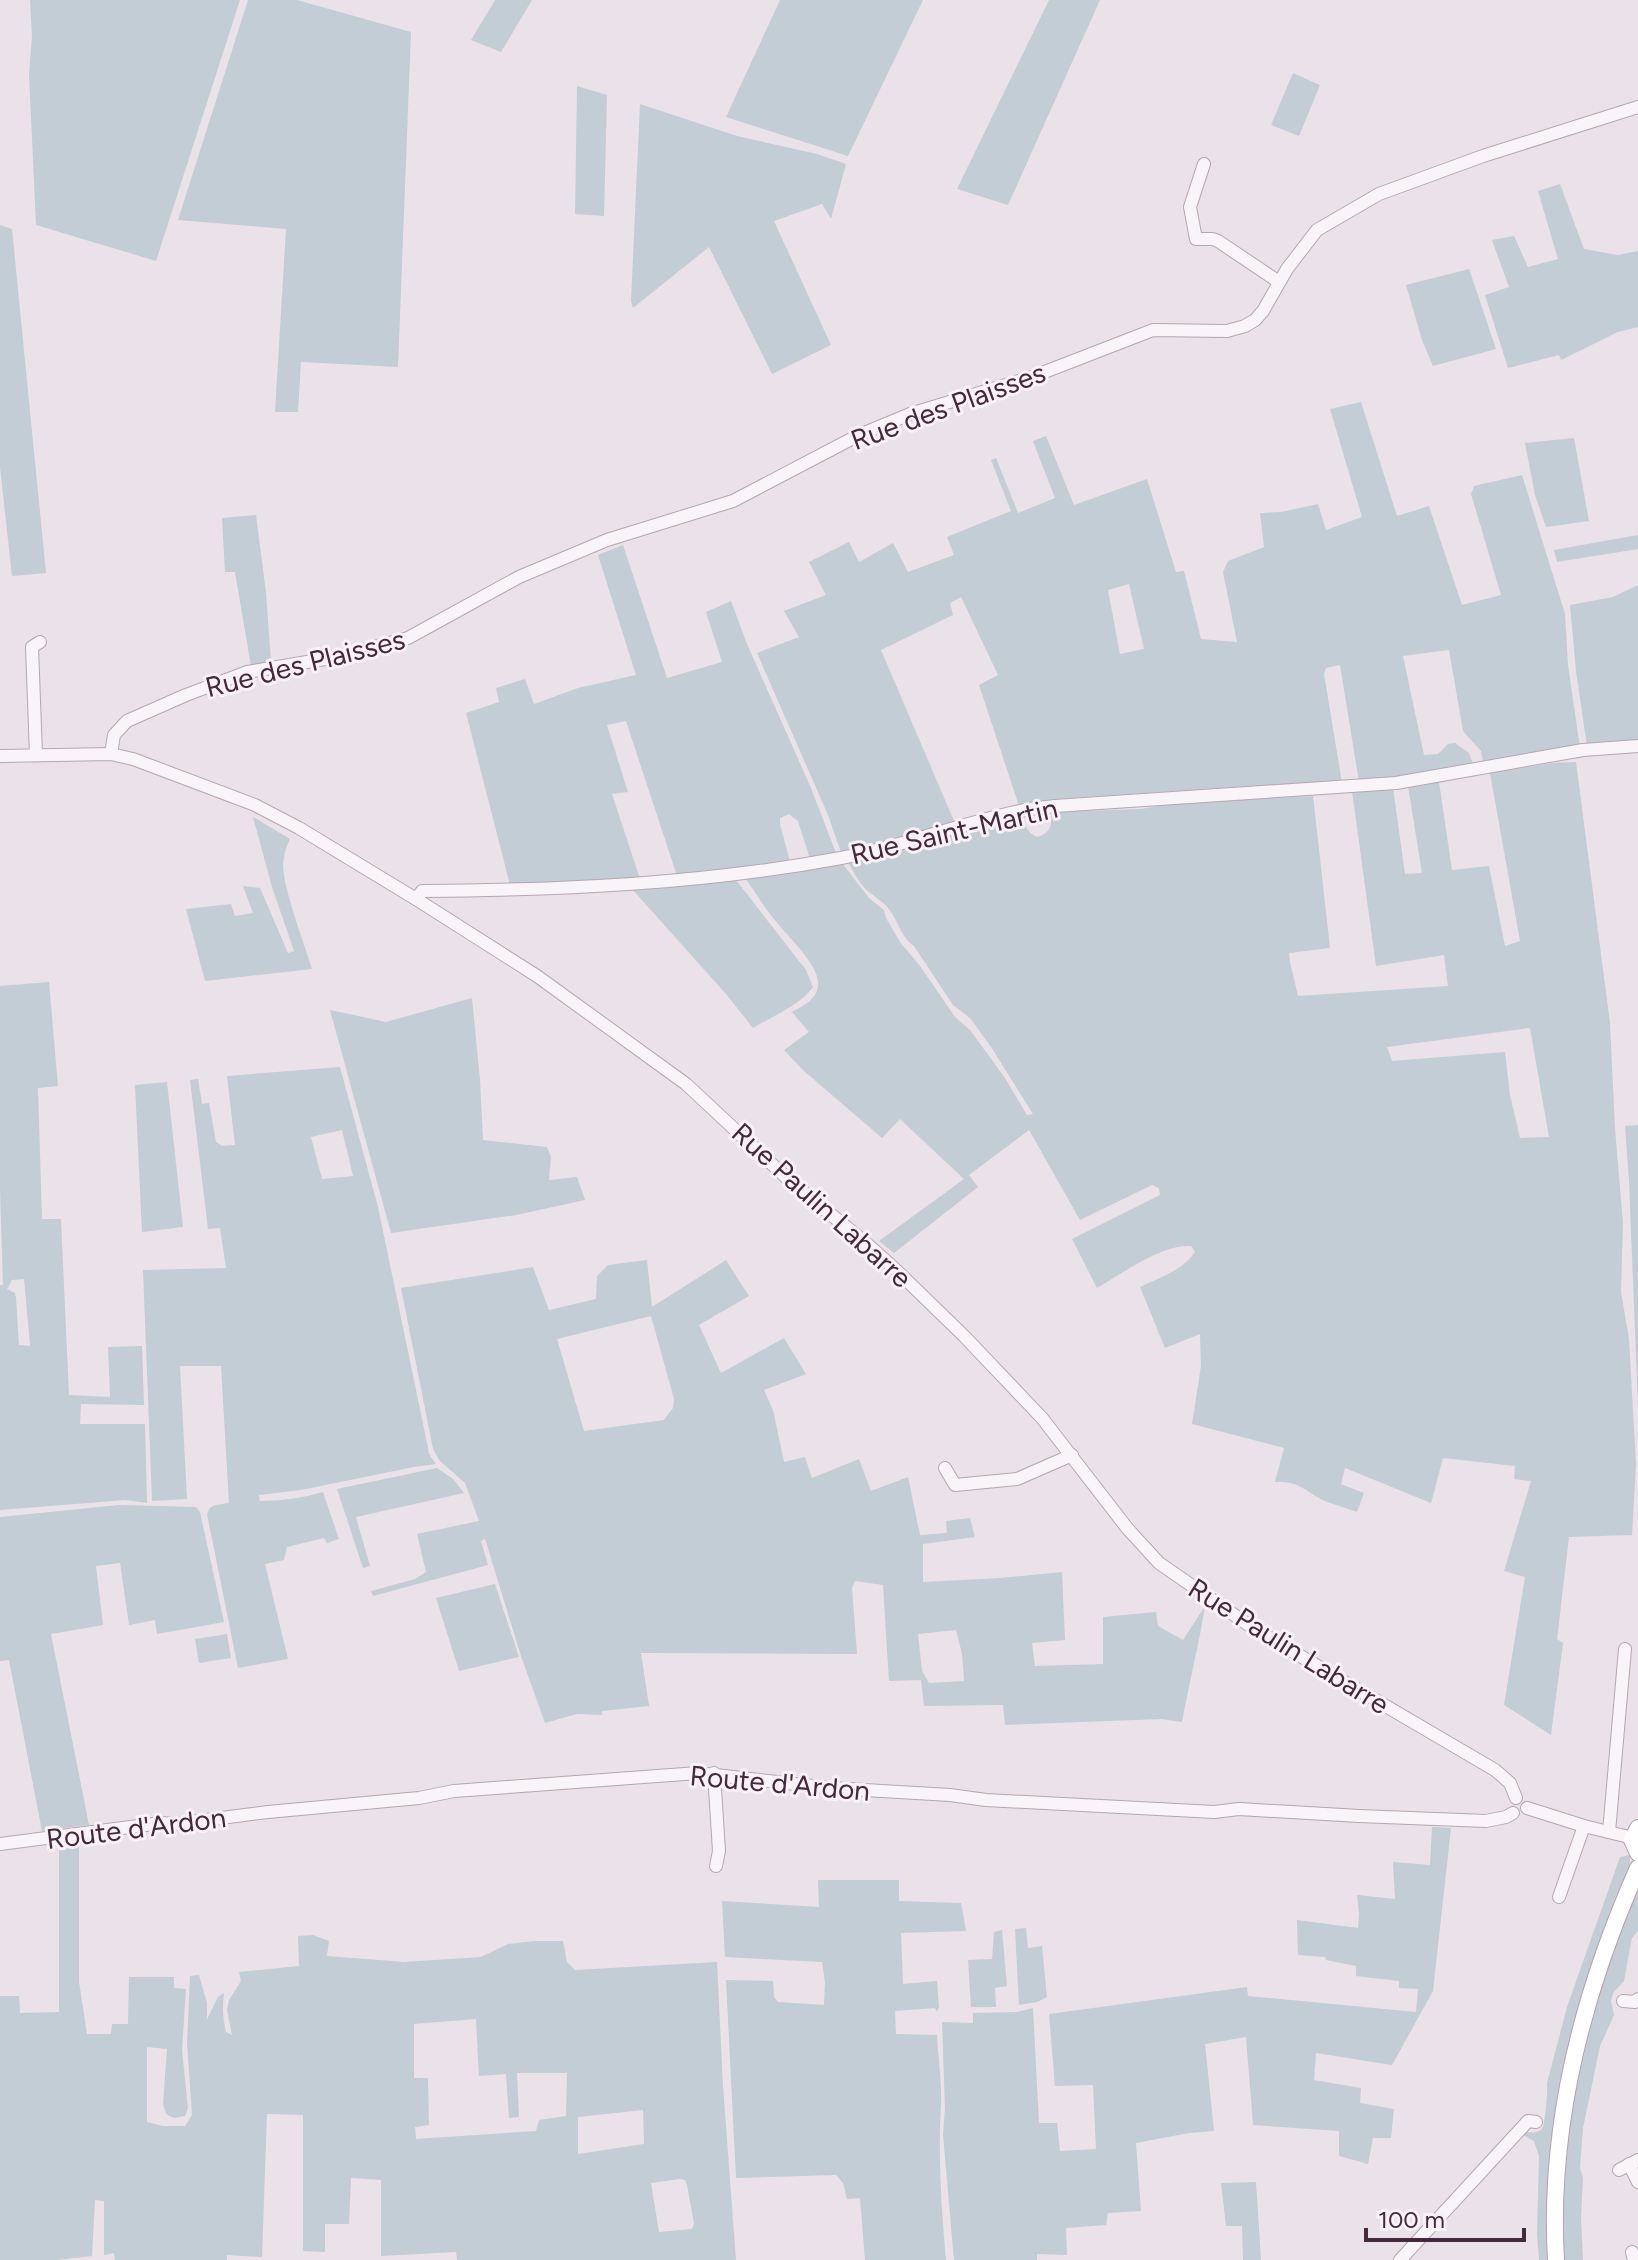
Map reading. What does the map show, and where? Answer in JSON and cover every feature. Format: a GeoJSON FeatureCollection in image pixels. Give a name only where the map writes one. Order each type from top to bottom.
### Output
{"type":"FeatureCollection","features":[{"type":"Feature","properties":{"kind":"main road"},"geometry":{"type":"LineString","coordinates":[[1556,2260],[1554,2226],[1558,2138],[1575,2044],[1602,1959],[1638,1868]]}},
{"type":"Feature","properties":{"kind":"street","name":"Rue des Plaisses"},"geometry":{"type":"LineString","coordinates":[[111,754],[114,735],[127,721],[186,695],[247,672],[337,657],[408,638],[519,577],[607,540],[733,501],[857,436],[910,414],[1029,378],[1153,330],[1227,331],[1245,326],[1263,311],[1304,244],[1317,230],[1379,194],[1483,156],[1638,107]]}},
{"type":"Feature","properties":{"kind":"street"},"geometry":{"type":"LineString","coordinates":[[1204,164],[1190,207],[1196,239],[1218,241],[1279,282]]}},
{"type":"Feature","properties":{"kind":"street"},"geometry":{"type":"LineString","coordinates":[[36,755],[32,647],[40,642]]}},
{"type":"Feature","properties":{"kind":"street","name":"Rue Saint-Martin"},"geometry":{"type":"LineString","coordinates":[[416,899],[422,891],[511,891],[628,885],[744,874],[866,853],[1030,809],[1396,783],[1583,750],[1638,746]]}},
{"type":"Feature","properties":{"kind":"street","name":"Rue Paulin Labarre"},"geometry":{"type":"LineString","coordinates":[[0,756],[111,754],[133,759],[255,805],[299,828],[537,976],[686,1084],[789,1180],[888,1262],[1042,1418],[1127,1528],[1159,1563],[1256,1630],[1495,1770],[1510,1783],[1516,1798]]}},
{"type":"Feature","properties":{"kind":"street"},"geometry":{"type":"LineString","coordinates":[[945,1468],[955,1485],[1017,1479],[1072,1455]]}},
{"type":"Feature","properties":{"kind":"street"},"geometry":{"type":"LineString","coordinates":[[1609,1832],[1625,1649]]}},
{"type":"Feature","properties":{"kind":"street"},"geometry":{"type":"LineString","coordinates":[[714,1773],[719,1851],[716,1866]]}},
{"type":"Feature","properties":{"kind":"street","name":"Route d'Ardon"},"geometry":{"type":"LineString","coordinates":[[0,1844],[161,1823],[419,1798],[454,1791],[714,1773],[831,1788],[1214,1812],[1239,1809],[1486,1821],[1513,1813]]}},
{"type":"Feature","properties":{"kind":"street"},"geometry":{"type":"LineString","coordinates":[[1527,1808],[1523,1814],[1513,1813],[1511,1803],[1516,1798],[1523,1799],[1527,1808],[1636,1840]]}},
{"type":"Feature","properties":{"kind":"street"},"geometry":{"type":"LineString","coordinates":[[1559,1897],[1570,1885],[1584,1826]]}},
{"type":"Feature","properties":{"kind":"street"},"geometry":{"type":"LineString","coordinates":[[1623,2001],[1635,2002],[1638,1999]]}},
{"type":"Feature","properties":{"kind":"street"},"geometry":{"type":"LineString","coordinates":[[1400,2260],[1528,2121],[1536,2122]]}},
{"type":"Feature","properties":{"kind":"street"},"geometry":{"type":"LineString","coordinates":[[1629,2165],[1638,2182]]}},
{"type":"Feature","properties":{"kind":"shaded area"},"geometry":{"type":"Polygon","coordinates":[[[30,0],[240,0],[156,261],[36,225],[29,74],[32,37],[30,0]]]}},
{"type":"Feature","properties":{"kind":"shaded area"},"geometry":{"type":"Polygon","coordinates":[[[248,0],[297,0],[411,32],[398,367],[301,362],[298,412],[275,412],[286,229],[178,220],[248,0]]]}},
{"type":"Feature","properties":{"kind":"shaded area"},"geometry":{"type":"Polygon","coordinates":[[[495,0],[532,0],[501,52],[471,40],[495,0]]]}},
{"type":"Feature","properties":{"kind":"shaded area"},"geometry":{"type":"Polygon","coordinates":[[[780,0],[923,0],[848,156],[726,117],[780,0]]]}},
{"type":"Feature","properties":{"kind":"shaded area"},"geometry":{"type":"Polygon","coordinates":[[[1049,0],[1100,0],[1008,205],[957,189],[1049,0]]]}},
{"type":"Feature","properties":{"kind":"shaded area"},"geometry":{"type":"Polygon","coordinates":[[[1293,73],[1320,85],[1299,136],[1271,125],[1293,73]]]}},
{"type":"Feature","properties":{"kind":"shaded area"},"geometry":{"type":"Polygon","coordinates":[[[577,86],[607,95],[604,216],[575,214],[577,86]]]}},
{"type":"Feature","properties":{"kind":"shaded area"},"geometry":{"type":"Polygon","coordinates":[[[640,104],[737,136],[817,154],[846,164],[831,219],[822,204],[774,221],[831,345],[772,374],[709,247],[633,308],[640,104]]]}},
{"type":"Feature","properties":{"kind":"shaded area"},"geometry":{"type":"Polygon","coordinates":[[[1560,184],[1584,249],[1618,255],[1638,251],[1638,327],[1618,332],[1561,360],[1559,355],[1508,368],[1485,295],[1509,287],[1492,240],[1514,236],[1528,267],[1558,259],[1538,191],[1560,184]]]}},
{"type":"Feature","properties":{"kind":"shaded area"},"geometry":{"type":"Polygon","coordinates":[[[0,225],[12,229],[46,573],[12,576],[0,467],[0,225]]]}},
{"type":"Feature","properties":{"kind":"shaded area"},"geometry":{"type":"Polygon","coordinates":[[[1469,269],[1496,349],[1433,366],[1406,285],[1469,269]]]}},
{"type":"Feature","properties":{"kind":"shaded area"},"geometry":{"type":"Polygon","coordinates":[[[1361,402],[1397,516],[1429,506],[1462,605],[1501,595],[1471,494],[1474,486],[1522,475],[1565,614],[1568,665],[1580,748],[1483,763],[1481,751],[1463,731],[1449,650],[1403,656],[1424,755],[1438,754],[1448,744],[1455,743],[1469,753],[1474,766],[1359,782],[1340,665],[1326,668],[1324,674],[1342,783],[1057,799],[1019,806],[979,685],[998,675],[961,597],[950,603],[953,615],[881,650],[954,821],[842,855],[828,815],[757,653],[799,637],[784,611],[826,595],[809,562],[849,542],[859,562],[893,543],[908,572],[954,555],[947,537],[1011,511],[991,460],[996,458],[1018,513],[1055,498],[1033,441],[1046,436],[1074,505],[1147,479],[1176,572],[1184,571],[1201,639],[1237,642],[1223,572],[1228,561],[1264,547],[1260,513],[1318,504],[1326,530],[1362,517],[1330,409],[1361,402]],[[1129,584],[1108,590],[1120,654],[1144,649],[1129,584]]]}},
{"type":"Feature","properties":{"kind":"shaded area"},"geometry":{"type":"Polygon","coordinates":[[[1574,438],[1589,521],[1546,527],[1535,495],[1525,443],[1574,438]]]}},
{"type":"Feature","properties":{"kind":"shaded area"},"geometry":{"type":"Polygon","coordinates":[[[256,515],[271,662],[251,666],[235,572],[225,572],[222,518],[256,515]]]}},
{"type":"Feature","properties":{"kind":"shaded area"},"geometry":{"type":"Polygon","coordinates":[[[1638,535],[1638,549],[1557,562],[1554,550],[1638,535]]]}},
{"type":"Feature","properties":{"kind":"shaded area"},"geometry":{"type":"Polygon","coordinates":[[[623,545],[667,678],[722,662],[706,612],[731,601],[836,853],[810,859],[798,821],[789,814],[780,818],[780,824],[790,862],[677,876],[626,721],[607,725],[628,792],[612,794],[640,879],[510,885],[466,713],[499,702],[496,688],[525,679],[534,704],[578,688],[636,675],[598,555],[623,545]]]}},
{"type":"Feature","properties":{"kind":"shaded area"},"geometry":{"type":"Polygon","coordinates":[[[1638,585],[1638,743],[1587,746],[1570,605],[1613,597],[1638,585]]]}},
{"type":"Feature","properties":{"kind":"shaded area"},"geometry":{"type":"Polygon","coordinates":[[[1576,762],[1610,1023],[1623,1223],[1621,1292],[1629,1339],[1636,1464],[1632,1535],[1569,1537],[1557,1639],[1563,1643],[1551,1735],[1504,1705],[1525,1577],[1504,1571],[1531,1481],[1514,1479],[1515,1466],[1443,1458],[1431,1503],[1345,1468],[1341,1484],[1364,1493],[1357,1512],[1325,1501],[1297,1485],[1275,1482],[1284,1448],[1192,1424],[1201,1366],[1200,1334],[1165,1348],[1140,1287],[1177,1269],[1195,1252],[1191,1246],[1168,1250],[1097,1288],[1072,1239],[1160,1195],[1159,1188],[1152,1185],[1080,1220],[1029,1130],[969,1175],[978,1187],[894,1253],[879,1241],[964,1179],[900,1119],[882,1138],[784,1050],[809,1032],[792,1012],[815,995],[817,978],[809,960],[770,914],[745,878],[842,863],[869,898],[884,910],[900,942],[955,1017],[970,1030],[1027,1115],[1033,1114],[993,1050],[971,1019],[953,1005],[889,909],[863,886],[848,862],[1023,815],[1027,829],[1037,837],[1050,828],[1051,812],[1141,809],[1180,802],[1313,796],[1330,948],[1289,953],[1298,996],[1448,986],[1444,955],[1376,966],[1352,791],[1393,788],[1405,874],[1422,873],[1408,786],[1439,782],[1452,870],[1489,866],[1505,946],[1520,941],[1490,773],[1576,762]],[[1530,1028],[1387,1047],[1392,1061],[1505,1052],[1510,1095],[1520,1138],[1549,1137],[1530,1028]]]}},
{"type":"Feature","properties":{"kind":"shaded area"},"geometry":{"type":"Polygon","coordinates":[[[253,817],[290,839],[284,857],[284,875],[312,969],[205,981],[186,909],[231,904],[235,916],[253,913],[243,886],[260,888],[288,953],[294,951],[253,817]]]}},
{"type":"Feature","properties":{"kind":"shaded area"},"geometry":{"type":"Polygon","coordinates":[[[736,880],[806,970],[813,987],[793,1005],[753,1028],[632,889],[736,880]]]}},
{"type":"Feature","properties":{"kind":"shaded area"},"geometry":{"type":"Polygon","coordinates":[[[49,982],[58,1086],[38,1088],[42,1219],[61,1219],[69,1395],[110,1397],[108,1347],[142,1346],[144,1405],[81,1404],[80,1424],[145,1424],[147,1503],[125,1500],[0,1510],[0,1285],[3,1285],[0,986],[49,982]],[[24,1279],[12,1280],[7,1289],[15,1293],[19,1345],[30,1346],[24,1279]]]}},
{"type":"Feature","properties":{"kind":"shaded area"},"geometry":{"type":"Polygon","coordinates":[[[472,998],[483,1140],[547,1147],[551,1157],[549,1180],[577,1177],[585,1200],[516,1215],[391,1233],[330,1010],[386,1022],[472,998]]]}},
{"type":"Feature","properties":{"kind":"shaded area"},"geometry":{"type":"Polygon","coordinates":[[[340,1067],[378,1207],[429,1454],[436,1464],[259,1495],[260,1501],[268,1501],[323,1492],[339,1539],[327,1543],[324,1538],[287,1547],[284,1560],[265,1564],[288,1659],[238,1668],[207,1514],[213,1506],[229,1503],[221,1366],[180,1366],[187,1499],[152,1501],[143,1270],[226,1268],[220,1228],[208,1229],[190,1080],[198,1079],[202,1104],[209,1103],[216,1142],[222,1146],[235,1145],[227,1076],[340,1067]],[[342,1130],[311,1137],[322,1179],[353,1176],[342,1130]]]}},
{"type":"Feature","properties":{"kind":"shaded area"},"geometry":{"type":"Polygon","coordinates":[[[167,1082],[183,1227],[142,1232],[135,1085],[167,1082]]]}},
{"type":"Feature","properties":{"kind":"shaded area"},"geometry":{"type":"Polygon","coordinates":[[[1638,1125],[1638,1407],[1625,1126],[1638,1125]]]}},
{"type":"Feature","properties":{"kind":"shaded area"},"geometry":{"type":"Polygon","coordinates":[[[647,1260],[652,1307],[726,1260],[749,1296],[699,1325],[721,1373],[784,1338],[806,1374],[764,1390],[773,1410],[784,1462],[805,1457],[812,1478],[859,1459],[871,1491],[908,1477],[920,1535],[947,1533],[946,1521],[970,1518],[975,1537],[923,1544],[923,1582],[1062,1572],[1065,1640],[1032,1643],[1035,1666],[1103,1664],[1103,1617],[1156,1612],[1158,1626],[1183,1640],[1205,1606],[1182,1722],[1162,1719],[1005,1725],[1003,1705],[924,1706],[921,1680],[889,1681],[883,1585],[855,1581],[852,1588],[857,1654],[641,1653],[649,1706],[602,1711],[602,1715],[577,1714],[545,1723],[485,1539],[481,1541],[488,1565],[373,1596],[371,1591],[415,1579],[426,1572],[417,1534],[479,1521],[465,1483],[439,1460],[433,1449],[401,1288],[533,1267],[549,1310],[596,1299],[597,1276],[608,1265],[647,1260]],[[651,1316],[557,1339],[584,1431],[664,1420],[673,1408],[674,1399],[651,1316]],[[956,1630],[918,1634],[922,1671],[929,1683],[964,1681],[956,1630]]]}},
{"type":"Feature","properties":{"kind":"shaded area"},"geometry":{"type":"Polygon","coordinates":[[[437,1468],[453,1479],[464,1493],[356,1517],[370,1566],[363,1568],[337,1489],[437,1468]]]}},
{"type":"Feature","properties":{"kind":"shaded area"},"geometry":{"type":"Polygon","coordinates":[[[119,1505],[196,1507],[200,1512],[224,1622],[157,1634],[155,1620],[129,1625],[120,1563],[96,1566],[103,1625],[51,1634],[89,1825],[42,1831],[9,1660],[0,1661],[0,1517],[119,1505]]]}},
{"type":"Feature","properties":{"kind":"shaded area"},"geometry":{"type":"Polygon","coordinates":[[[495,1584],[519,1657],[459,1671],[436,1598],[495,1584]]]}},
{"type":"Feature","properties":{"kind":"shaded area"},"geometry":{"type":"Polygon","coordinates":[[[227,1634],[231,1658],[199,1663],[195,1639],[227,1634]]]}},
{"type":"Feature","properties":{"kind":"shaded area"},"geometry":{"type":"Polygon","coordinates":[[[1432,1827],[1451,1828],[1433,1991],[1392,2065],[1316,2053],[1314,2080],[1361,2088],[1360,2103],[1394,2109],[1391,2138],[1373,2138],[1368,2164],[1339,2156],[1339,2131],[1253,2125],[1246,2037],[1205,2044],[1214,2131],[1136,2143],[1141,2211],[1108,2213],[1106,2225],[1066,2228],[1067,2255],[1037,2254],[1037,2260],[954,2260],[943,2135],[942,2022],[973,2023],[973,2013],[1017,2012],[1033,2008],[1039,2123],[1057,2123],[1060,2151],[1096,2149],[1093,2085],[1055,2086],[1049,2014],[1247,1987],[1248,1996],[1416,2012],[1418,1989],[1399,1988],[1399,1981],[1356,1976],[1356,1966],[1326,1960],[1325,1957],[1298,1955],[1297,1920],[1358,1928],[1357,1895],[1395,1899],[1393,1862],[1430,1865],[1432,1827]]]}},
{"type":"Feature","properties":{"kind":"shaded area"},"geometry":{"type":"Polygon","coordinates":[[[79,1846],[79,1982],[87,2034],[111,2034],[112,2024],[128,2024],[129,1977],[174,1977],[174,1988],[186,1989],[182,2050],[188,2108],[185,2116],[174,2118],[166,2114],[163,2104],[167,2049],[147,2047],[147,2122],[163,2126],[185,2126],[192,2115],[187,2043],[190,1976],[199,1975],[207,2003],[207,2019],[218,1997],[224,1993],[225,2027],[226,2032],[232,2035],[227,2010],[229,2000],[241,1981],[239,1972],[299,1966],[298,1936],[313,1935],[329,1941],[327,1956],[404,1962],[481,1957],[508,1944],[563,1941],[567,1962],[575,1970],[717,1962],[736,2260],[457,2260],[456,2252],[381,2256],[381,2180],[351,2178],[349,2224],[325,2224],[325,2252],[303,2251],[303,2115],[267,2114],[262,2257],[227,2255],[227,2260],[115,2260],[114,2253],[104,2255],[104,2201],[95,2200],[92,2256],[56,2260],[0,2260],[0,1996],[19,1996],[20,2013],[59,2012],[59,1848],[79,1846]],[[476,2019],[414,2024],[414,2078],[428,2078],[429,2125],[415,2127],[416,2139],[536,2131],[539,2120],[566,2116],[567,2073],[517,2073],[519,2117],[509,2118],[506,2074],[479,2076],[476,2019]],[[643,2110],[578,2117],[578,2154],[644,2144],[643,2110]],[[685,2180],[651,2183],[659,2232],[692,2229],[694,2224],[685,2180]]]}},
{"type":"Feature","properties":{"kind":"shaded area"},"geometry":{"type":"Polygon","coordinates":[[[1630,1855],[1630,1870],[1575,2024],[1550,2260],[1539,2260],[1539,2156],[1534,2141],[1523,2132],[1542,2129],[1547,2083],[1567,2007],[1620,1857],[1630,1855]]]}},
{"type":"Feature","properties":{"kind":"shaded area"},"geometry":{"type":"Polygon","coordinates":[[[818,1880],[899,1880],[899,1901],[961,1903],[966,1931],[901,1933],[903,1984],[937,1981],[937,2012],[935,2008],[895,2011],[896,2034],[937,2035],[941,2095],[940,2181],[946,2260],[865,2260],[860,2198],[847,2199],[843,2183],[836,2175],[736,2178],[726,1980],[773,1981],[774,1997],[778,2002],[824,2005],[825,1982],[822,1962],[725,1957],[722,1901],[819,1907],[818,1880]]]}},
{"type":"Feature","properties":{"kind":"shaded area"},"geometry":{"type":"Polygon","coordinates":[[[1638,1883],[1638,1931],[1632,1938],[1624,1981],[1613,1993],[1614,2015],[1600,2046],[1583,2128],[1580,2168],[1583,2178],[1583,2260],[1562,2260],[1559,2218],[1568,2100],[1583,2031],[1638,1883]]]}},
{"type":"Feature","properties":{"kind":"shaded area"},"geometry":{"type":"Polygon","coordinates":[[[1026,1928],[1028,1948],[1042,1946],[1047,1997],[1019,2005],[1015,1929],[1026,1928]]]}},
{"type":"Feature","properties":{"kind":"shaded area"},"geometry":{"type":"Polygon","coordinates":[[[1002,1930],[1007,1986],[995,1988],[996,2007],[971,2007],[968,1960],[992,1959],[994,1932],[1002,1930]]]}},
{"type":"Feature","properties":{"kind":"shaded area"},"geometry":{"type":"Polygon","coordinates":[[[1256,2182],[1261,2260],[1243,2260],[1242,2226],[1226,2226],[1221,2183],[1256,2182]]]}}]}
